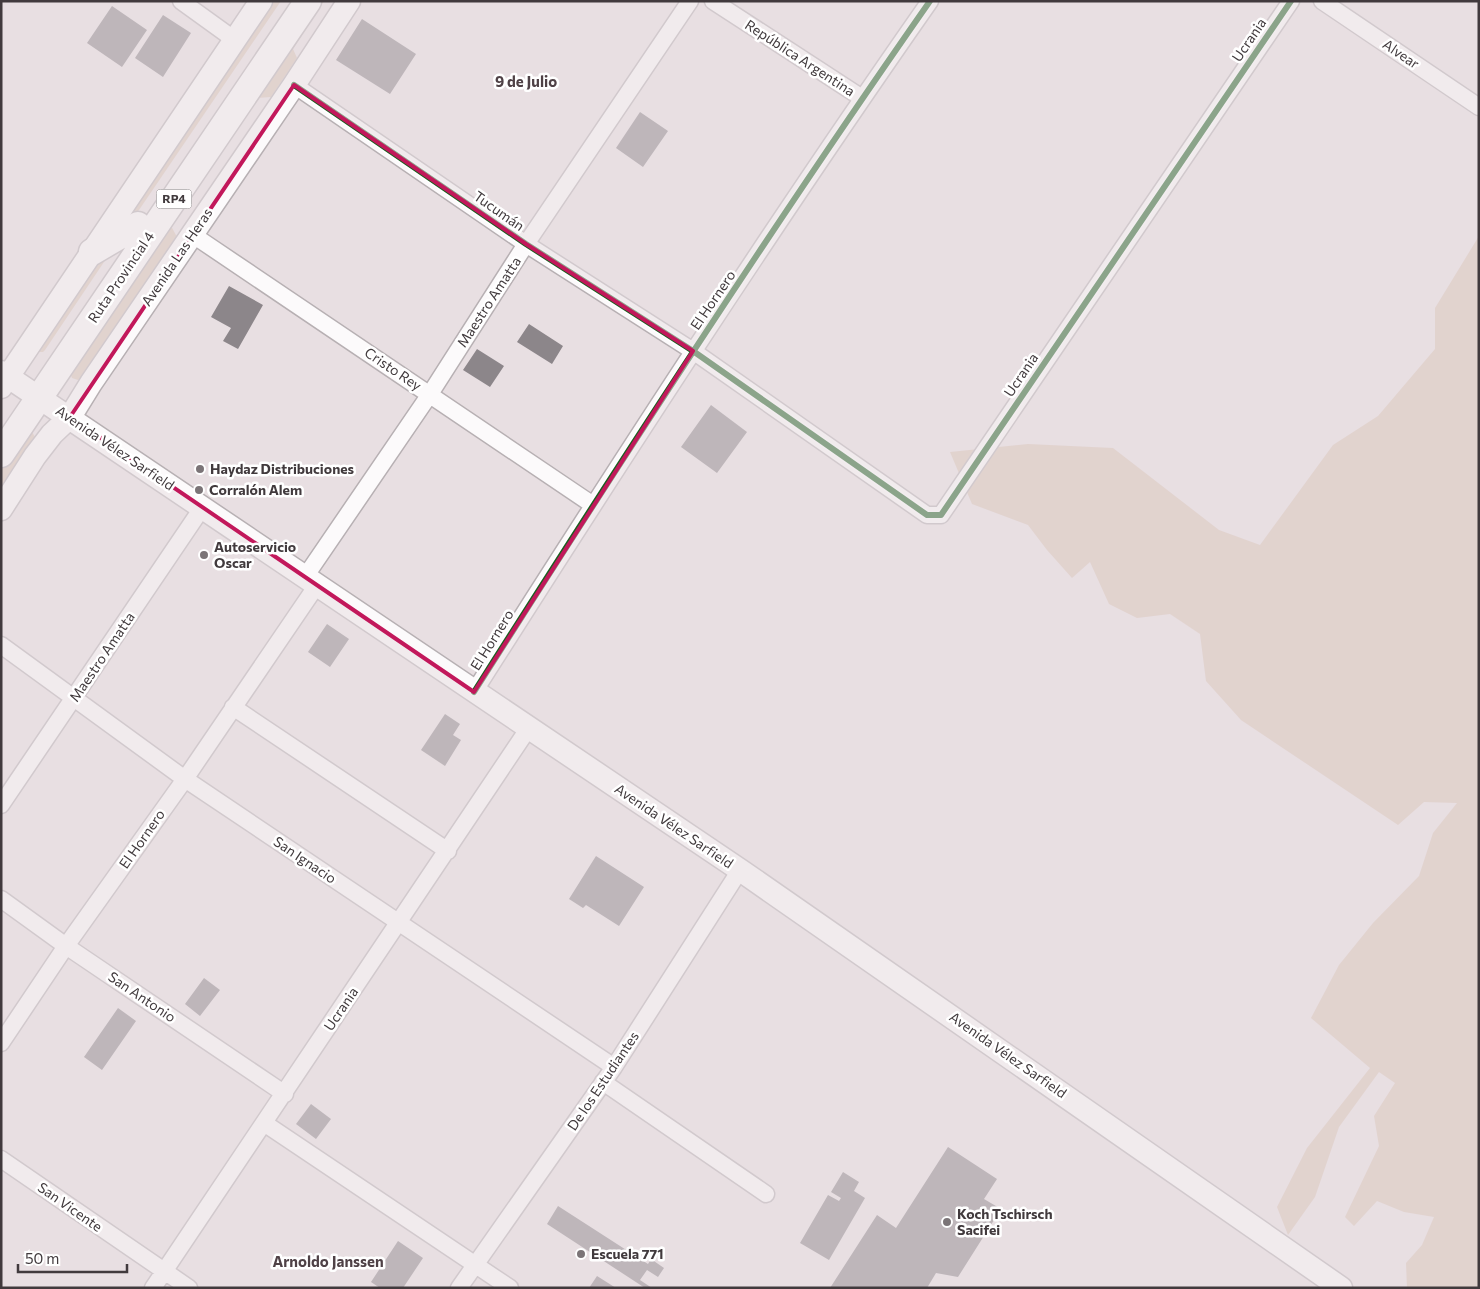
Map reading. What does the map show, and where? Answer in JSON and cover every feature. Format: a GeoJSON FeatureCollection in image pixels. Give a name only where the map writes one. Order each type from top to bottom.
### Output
{"type":"FeatureCollection","features":[{"type":"Feature","properties":{"kind":"main road"},"geometry":{"type":"LineString","coordinates":[[15,384],[92,252],[261,1]]}},
{"type":"Feature","properties":{"kind":"main road","name":"Ruta Provincial 4"},"geometry":{"type":"LineString","coordinates":[[1,454],[15,384],[138,225],[289,1]]}},
{"type":"Feature","properties":{"kind":"main road","name":"Ruta Provincial 4"},"geometry":{"type":"LineString","coordinates":[[1,427],[15,384],[308,1]]}},
{"type":"Feature","properties":{"kind":"main road","name":"Avenida Las Heras"},"geometry":{"type":"LineString","coordinates":[[1,509],[52,434],[70,417],[349,1]]}},
{"type":"Feature","properties":{"kind":"main road"},"geometry":{"type":"LineString","coordinates":[[92,252],[138,225]]}},
{"type":"Feature","properties":{"kind":"main road","name":"Avenida Vélez Sarfield"},"geometry":{"type":"LineString","coordinates":[[15,384],[70,417],[528,729],[740,870],[1341,1288]]}},
{"type":"Feature","properties":{"kind":"street"},"geometry":{"type":"LineString","coordinates":[[181,1],[235,40]]}},
{"type":"Feature","properties":{"kind":"street","name":"Maestro Amatta"},"geometry":{"type":"LineString","coordinates":[[311,581],[526,244],[690,1]]}},
{"type":"Feature","properties":{"kind":"street","name":"República Argentina"},"geometry":{"type":"LineString","coordinates":[[713,1],[862,98]]}},
{"type":"Feature","properties":{"kind":"street","name":"El Hornero"},"geometry":{"type":"LineString","coordinates":[[474,692],[693,351],[862,98],[930,1]]}},
{"type":"Feature","properties":{"kind":"street","name":"Ucrania"},"geometry":{"type":"LineString","coordinates":[[693,351],[927,516],[941,515],[1291,1]]}},
{"type":"Feature","properties":{"kind":"street","name":"Alvear"},"geometry":{"type":"LineString","coordinates":[[1322,1],[1479,107]]}},
{"type":"Feature","properties":{"kind":"street","name":"Tucumán"},"geometry":{"type":"LineString","coordinates":[[294,85],[526,244],[693,351]]}},
{"type":"Feature","properties":{"kind":"street","name":"Cristo Rey"},"geometry":{"type":"LineString","coordinates":[[193,235],[593,505]]}},
{"type":"Feature","properties":{"kind":"street","name":"Maestro Amatta"},"geometry":{"type":"LineString","coordinates":[[1,806],[202,508]]}},
{"type":"Feature","properties":{"kind":"street","name":"El Hornero"},"geometry":{"type":"LineString","coordinates":[[1,1043],[66,946],[185,779],[233,707],[311,581]]}},
{"type":"Feature","properties":{"kind":"street","name":"San Ignacio"},"geometry":{"type":"LineString","coordinates":[[1,645],[185,779],[614,1067]]}},
{"type":"Feature","properties":{"kind":"street"},"geometry":{"type":"LineString","coordinates":[[233,707],[448,851]]}},
{"type":"Feature","properties":{"kind":"street","name":"Ucrania"},"geometry":{"type":"LineString","coordinates":[[153,1288],[448,851],[528,729]]}},
{"type":"Feature","properties":{"kind":"street","name":"De los Estudiantes"},"geometry":{"type":"LineString","coordinates":[[459,1288],[614,1067],[740,870]]}},
{"type":"Feature","properties":{"kind":"street","name":"San Antonio"},"geometry":{"type":"LineString","coordinates":[[1,899],[66,946],[284,1094]]}},
{"type":"Feature","properties":{"kind":"street"},"geometry":{"type":"LineString","coordinates":[[603,1082],[766,1194]]}},
{"type":"Feature","properties":{"kind":"street"},"geometry":{"type":"LineString","coordinates":[[264,1123],[510,1288]]}},
{"type":"Feature","properties":{"kind":"street","name":"San Vicente"},"geometry":{"type":"LineString","coordinates":[[1,1159],[188,1288]]}},
{"type":"Feature","properties":{"kind":"highlighted area"},"geometry":{"type":"Polygon","coordinates":[[[294,85],[526,244],[693,351],[474,692],[70,417],[294,85]]]}},
{"type":"Feature","properties":{"kind":"shaded area"},"geometry":{"type":"Polygon","coordinates":[[[268,1],[281,1],[139,210],[121,229],[268,1]]]}},
{"type":"Feature","properties":{"kind":"shaded area"},"geometry":{"type":"Polygon","coordinates":[[[316,1],[324,1],[293,49],[297,58],[271,97],[257,98],[171,226],[177,237],[84,377],[78,380],[72,378],[70,373],[316,1]]]}},
{"type":"Feature","properties":{"kind":"shaded area"},"geometry":{"type":"Polygon","coordinates":[[[1479,236],[1479,1288],[1407,1288],[1406,1263],[1422,1245],[1434,1217],[1404,1212],[1377,1201],[1354,1226],[1345,1217],[1379,1146],[1374,1116],[1395,1083],[1379,1072],[1339,1127],[1315,1197],[1288,1235],[1277,1207],[1307,1148],[1370,1068],[1311,1018],[1339,965],[1373,923],[1419,876],[1433,833],[1457,803],[1424,802],[1398,825],[1241,720],[1206,681],[1200,634],[1170,614],[1137,618],[1109,604],[1090,562],[1072,578],[1028,525],[972,504],[950,452],[1028,444],[1113,448],[1219,530],[1260,545],[1333,445],[1378,416],[1435,349],[1435,308],[1479,236]]]}},
{"type":"Feature","properties":{"kind":"shaded area"},"geometry":{"type":"Polygon","coordinates":[[[110,253],[45,350],[39,352],[38,350],[91,265],[110,253]]]}},
{"type":"Feature","properties":{"kind":"shaded area"},"geometry":{"type":"Polygon","coordinates":[[[29,431],[35,437],[1,487],[1,467],[26,432],[29,431]]]}},
{"type":"Feature","properties":{"kind":"building"},"geometry":{"type":"Polygon","coordinates":[[[112,6],[147,30],[122,67],[87,43],[112,6]]]}},
{"type":"Feature","properties":{"kind":"building"},"geometry":{"type":"Polygon","coordinates":[[[163,15],[191,33],[163,77],[135,58],[163,15]]]}},
{"type":"Feature","properties":{"kind":"building"},"geometry":{"type":"Polygon","coordinates":[[[362,19],[416,54],[390,94],[336,60],[362,19]]]}},
{"type":"Feature","properties":{"kind":"building"},"geometry":{"type":"Polygon","coordinates":[[[640,112],[668,131],[643,167],[616,148],[640,112]]]}},
{"type":"Feature","properties":{"kind":"building"},"geometry":{"type":"Polygon","coordinates":[[[229,286],[263,305],[238,349],[223,341],[231,328],[211,317],[229,286]]]}},
{"type":"Feature","properties":{"kind":"building"},"geometry":{"type":"Polygon","coordinates":[[[529,324],[563,346],[552,364],[517,342],[529,324]]]}},
{"type":"Feature","properties":{"kind":"building"},"geometry":{"type":"Polygon","coordinates":[[[477,349],[504,366],[490,387],[463,370],[477,349]]]}},
{"type":"Feature","properties":{"kind":"building"},"geometry":{"type":"Polygon","coordinates":[[[711,405],[747,432],[717,473],[681,447],[711,405]]]}},
{"type":"Feature","properties":{"kind":"building"},"geometry":{"type":"Polygon","coordinates":[[[327,624],[349,639],[330,667],[308,652],[327,624]]]}},
{"type":"Feature","properties":{"kind":"building"},"geometry":{"type":"Polygon","coordinates":[[[445,714],[460,724],[453,735],[461,740],[445,766],[421,750],[445,714]]]}},
{"type":"Feature","properties":{"kind":"building"},"geometry":{"type":"Polygon","coordinates":[[[596,856],[644,887],[619,926],[586,905],[583,908],[569,899],[596,856]]]}},
{"type":"Feature","properties":{"kind":"building"},"geometry":{"type":"Polygon","coordinates":[[[204,978],[220,990],[200,1016],[185,1004],[204,978]]]}},
{"type":"Feature","properties":{"kind":"building"},"geometry":{"type":"Polygon","coordinates":[[[118,1008],[136,1021],[102,1070],[84,1057],[118,1008]]]}},
{"type":"Feature","properties":{"kind":"building"},"geometry":{"type":"Polygon","coordinates":[[[311,1104],[331,1119],[316,1139],[296,1124],[311,1104]]]}},
{"type":"Feature","properties":{"kind":"building","name":"Koch Tschirsch Sacifei"},"geometry":{"type":"Polygon","coordinates":[[[948,1147],[997,1179],[984,1199],[1001,1209],[958,1277],[936,1273],[927,1288],[830,1288],[877,1215],[896,1228],[948,1147]]]}},
{"type":"Feature","properties":{"kind":"building"},"geometry":{"type":"Polygon","coordinates":[[[843,1172],[859,1182],[854,1191],[865,1198],[829,1260],[800,1243],[828,1195],[839,1201],[841,1198],[831,1192],[843,1172]]]}},
{"type":"Feature","properties":{"kind":"building"},"geometry":{"type":"Polygon","coordinates":[[[558,1206],[648,1264],[651,1259],[664,1268],[658,1277],[647,1270],[640,1280],[652,1288],[645,1288],[547,1224],[558,1206]]]}},
{"type":"Feature","properties":{"kind":"building"},"geometry":{"type":"Polygon","coordinates":[[[398,1241],[423,1258],[403,1288],[380,1288],[371,1282],[398,1241]]]}},
{"type":"Feature","properties":{"kind":"building"},"geometry":{"type":"Polygon","coordinates":[[[597,1276],[616,1288],[589,1288],[597,1276]]]}},
{"type":"Feature","properties":{"kind":"cycle path"},"geometry":{"type":"LineString","coordinates":[[474,692],[698,344],[930,1]]}},
{"type":"Feature","properties":{"kind":"cycle path"},"geometry":{"type":"LineString","coordinates":[[294,85],[526,244],[693,351],[927,515],[941,515],[1291,1]]}},
{"type":"Feature","properties":{"kind":"place","name":"Haydaz Distribuciones"},"geometry":{"type":"Point","coordinates":[200,469]}},
{"type":"Feature","properties":{"kind":"place","name":"Corralón Alem"},"geometry":{"type":"Point","coordinates":[199,490]}},
{"type":"Feature","properties":{"kind":"place","name":"Autoservicio Oscar"},"geometry":{"type":"Point","coordinates":[204,555]}},
{"type":"Feature","properties":{"kind":"place","name":"Koch Tschirsch Sacifei"},"geometry":{"type":"Point","coordinates":[947,1222]}},
{"type":"Feature","properties":{"kind":"place","name":"Escuela 771"},"geometry":{"type":"Point","coordinates":[581,1254]}},
{"type":"Feature","properties":{"kind":"district","name":"9 de Julio"},"geometry":{"type":"Point","coordinates":[526,82]}},
{"type":"Feature","properties":{"kind":"district","name":"Arnoldo Janssen"},"geometry":{"type":"Point","coordinates":[328,1262]}}]}
